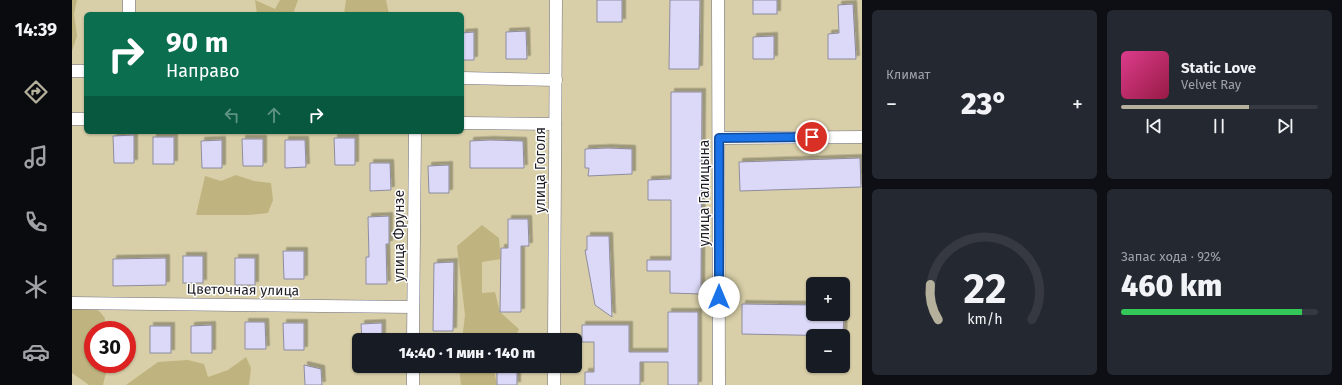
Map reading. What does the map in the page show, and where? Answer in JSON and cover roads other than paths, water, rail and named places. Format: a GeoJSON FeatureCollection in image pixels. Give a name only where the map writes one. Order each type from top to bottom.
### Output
{"type":"FeatureCollection","features":[{"type":"Feature","properties":{"kind":"street"},"geometry":{"type":"LineString","coordinates":[[129,0],[129,12]]}},
{"type":"Feature","properties":{"kind":"street","name":"улица Гоголя"},"geometry":{"type":"LineString","coordinates":[[554,333],[556,0]]}},
{"type":"Feature","properties":{"kind":"street","name":"улица Галицына"},"geometry":{"type":"LineString","coordinates":[[718,0],[719,385]]}},
{"type":"Feature","properties":{"kind":"street"},"geometry":{"type":"LineString","coordinates":[[72,71],[84,71]]}},
{"type":"Feature","properties":{"kind":"street"},"geometry":{"type":"LineString","coordinates":[[464,78],[556,80]]}},
{"type":"Feature","properties":{"kind":"street"},"geometry":{"type":"LineString","coordinates":[[72,119],[84,119]]}},
{"type":"Feature","properties":{"kind":"street"},"geometry":{"type":"LineString","coordinates":[[464,123],[555,124]]}},
{"type":"Feature","properties":{"kind":"street","name":"улица Фрунзе"},"geometry":{"type":"LineString","coordinates":[[413,333],[415,134]]}},
{"type":"Feature","properties":{"kind":"street"},"geometry":{"type":"LineString","coordinates":[[719,138],[862,137]]}},
{"type":"Feature","properties":{"kind":"street","name":"Цветочная улица"},"geometry":{"type":"LineString","coordinates":[[72,303],[413,307]]}},
{"type":"Feature","properties":{"kind":"street"},"geometry":{"type":"LineString","coordinates":[[413,373],[413,385]]}},
{"type":"Feature","properties":{"kind":"street"},"geometry":{"type":"LineString","coordinates":[[554,373],[554,385]]}}]}
